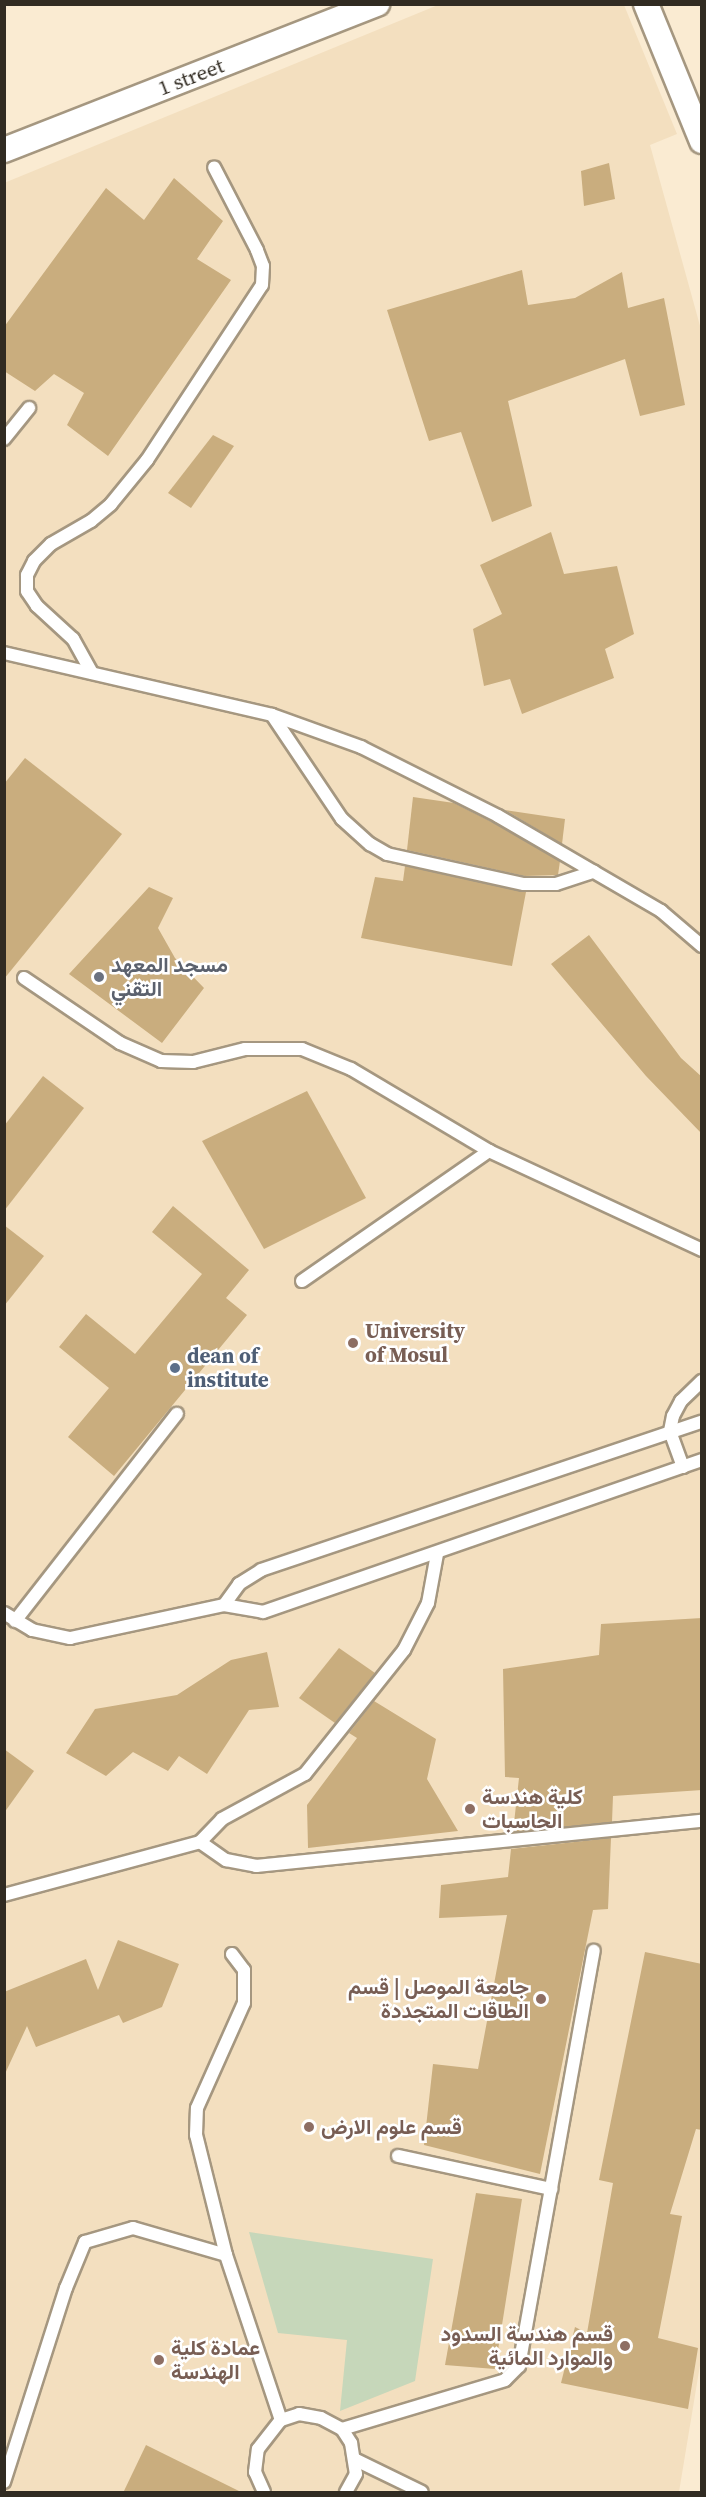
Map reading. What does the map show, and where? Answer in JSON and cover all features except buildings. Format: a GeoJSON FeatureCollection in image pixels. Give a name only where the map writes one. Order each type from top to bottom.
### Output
{"type":"FeatureCollection","features":[{"type":"Feature","properties":{"kind":"street","name":"1 street"},"geometry":{"type":"LineString","coordinates":[[4,150],[377,4]]}},
{"type":"Feature","properties":{"kind":"street"},"geometry":{"type":"LineString","coordinates":[[646,4],[702,141]]}},
{"type":"Feature","properties":{"kind":"lane"},"geometry":{"type":"LineString","coordinates":[[92,673],[73,639],[37,606],[27,591],[27,575],[33,561],[51,544],[91,522],[111,504],[147,460],[262,285],[263,266],[257,250],[214,167]]}},
{"type":"Feature","properties":{"kind":"lane"},"geometry":{"type":"LineString","coordinates":[[4,439],[29,408]]}},
{"type":"Feature","properties":{"kind":"lane"},"geometry":{"type":"LineString","coordinates":[[4,654],[272,715],[362,747],[435,783],[594,872],[677,921],[702,946]]}},
{"type":"Feature","properties":{"kind":"lane"},"geometry":{"type":"LineString","coordinates":[[272,715],[342,819],[387,854],[524,884],[556,884],[594,872]]}},
{"type":"Feature","properties":{"kind":"lane"},"geometry":{"type":"LineString","coordinates":[[24,978],[120,1043],[161,1060],[193,1062],[245,1049],[302,1049],[351,1069],[489,1151],[702,1250]]}},
{"type":"Feature","properties":{"kind":"lane"},"geometry":{"type":"LineString","coordinates":[[302,1281],[489,1151]]}},
{"type":"Feature","properties":{"kind":"lane"},"geometry":{"type":"LineString","coordinates":[[683,1467],[670,1431],[681,1401],[702,1381]]}},
{"type":"Feature","properties":{"kind":"lane"},"geometry":{"type":"LineString","coordinates":[[15,1621],[177,1414]]}},
{"type":"Feature","properties":{"kind":"lane"},"geometry":{"type":"LineString","coordinates":[[224,1605],[239,1584],[261,1570],[702,1422]]}},
{"type":"Feature","properties":{"kind":"lane"},"geometry":{"type":"LineString","coordinates":[[4,1612],[32,1630],[70,1638],[224,1605],[263,1612],[437,1554],[702,1460]]}},
{"type":"Feature","properties":{"kind":"lane"},"geometry":{"type":"LineString","coordinates":[[4,1895],[200,1842],[222,1819],[305,1774],[404,1650],[428,1604],[437,1554]]}},
{"type":"Feature","properties":{"kind":"lane"},"geometry":{"type":"LineString","coordinates":[[200,1842],[226,1860],[256,1866],[702,1821]]}},
{"type":"Feature","properties":{"kind":"lane"},"geometry":{"type":"LineString","coordinates":[[342,2429],[505,2380],[519,2366],[594,1951]]}},
{"type":"Feature","properties":{"kind":"lane"},"geometry":{"type":"LineString","coordinates":[[232,1954],[243,1970],[244,2003],[197,2108],[196,2136],[226,2255],[281,2420]]}},
{"type":"Feature","properties":{"kind":"lane"},"geometry":{"type":"LineString","coordinates":[[398,2157],[551,2189]]}},
{"type":"Feature","properties":{"kind":"lane"},"geometry":{"type":"LineString","coordinates":[[4,2482],[66,2288],[85,2242],[133,2228],[226,2255]]}},
{"type":"Feature","properties":{"kind":"lane"},"geometry":{"type":"LineString","coordinates":[[264,2493],[255,2472],[258,2449],[281,2420],[298,2414],[321,2418],[342,2429],[356,2460],[356,2474],[347,2492]]}},
{"type":"Feature","properties":{"kind":"lane"},"geometry":{"type":"LineString","coordinates":[[356,2460],[422,2493]]}},
{"type":"Feature","properties":{"kind":"shaded area","name":"University of Mosul"},"geometry":{"type":"Polygon","coordinates":[[[438,5],[624,5],[677,134],[650,145],[702,333],[702,2353],[679,2492],[5,2492],[4,183],[438,5]]]}},
{"type":"Feature","properties":{"kind":"green space"},"geometry":{"type":"Polygon","coordinates":[[[249,2232],[433,2259],[415,2381],[340,2411],[347,2340],[278,2333],[249,2232]]]}},
{"type":"Feature","properties":{"kind":"place","name":"مسجد المعهد التقني"},"geometry":{"type":"Point","coordinates":[99,977]}},
{"type":"Feature","properties":{"kind":"place","name":"University of Mosul"},"geometry":{"type":"Point","coordinates":[353,1343]}},
{"type":"Feature","properties":{"kind":"place","name":"dean of institute"},"geometry":{"type":"Point","coordinates":[175,1368]}},
{"type":"Feature","properties":{"kind":"place","name":"كلية هندسة الحاسبات"},"geometry":{"type":"Point","coordinates":[470,1809]}},
{"type":"Feature","properties":{"kind":"place","name":"جامعة الموصل | قسم الطاقات المتجددة"},"geometry":{"type":"Point","coordinates":[541,1999]}},
{"type":"Feature","properties":{"kind":"place","name":"قسم علوم الارض"},"geometry":{"type":"Point","coordinates":[309,2127]}},
{"type":"Feature","properties":{"kind":"place","name":"قسم هندسة السدود والموارد المائية"},"geometry":{"type":"Point","coordinates":[625,2346]}},
{"type":"Feature","properties":{"kind":"place","name":"عمادة كلية الهندسة"},"geometry":{"type":"Point","coordinates":[159,2360]}}]}
